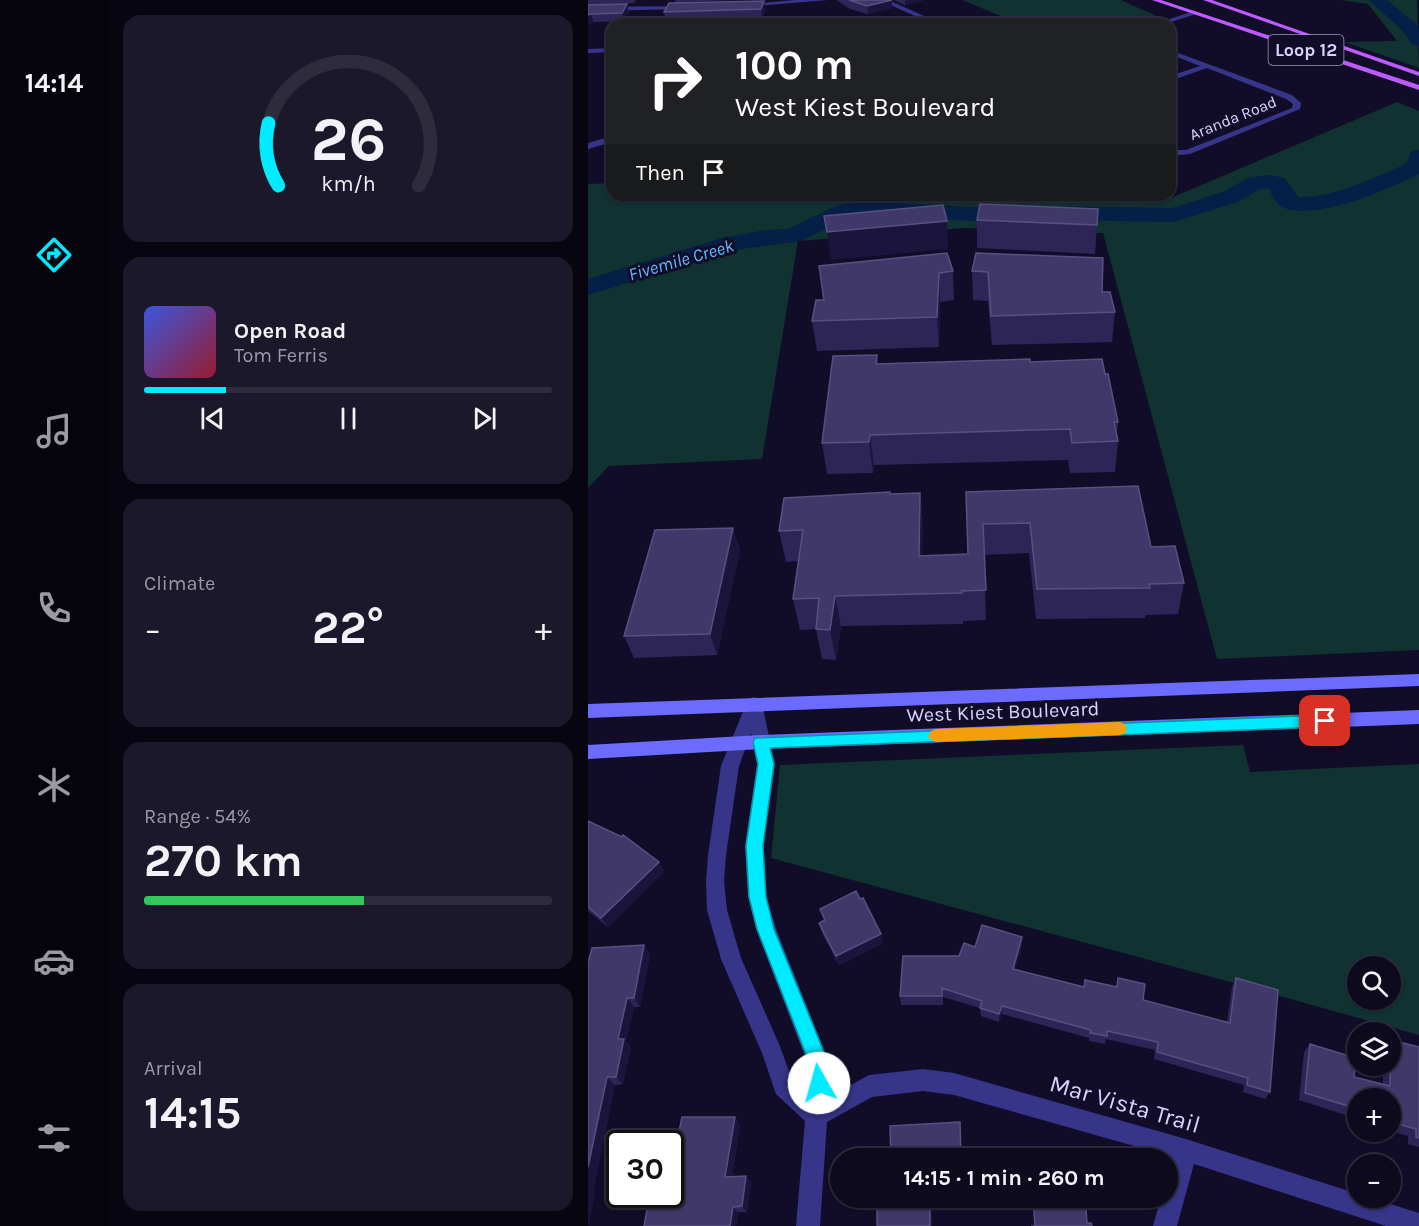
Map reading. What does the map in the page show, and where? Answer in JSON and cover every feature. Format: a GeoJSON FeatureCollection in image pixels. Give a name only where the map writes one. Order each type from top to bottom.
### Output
{"type":"FeatureCollection","features":[{"type":"Feature","properties":{"kind":"main road","name":"Loop 12"},"geometry":{"type":"LineString","coordinates":[[1155,0],[1419,88]]}},
{"type":"Feature","properties":{"kind":"main road","name":"Loop 12"},"geometry":{"type":"LineString","coordinates":[[1206,0],[1419,74]]}},
{"type":"Feature","properties":{"kind":"main road","name":"West Kiest Boulevard"},"geometry":{"type":"LineString","coordinates":[[588,711],[1419,680]]}},
{"type":"Feature","properties":{"kind":"main road","name":"West Kiest Boulevard"},"geometry":{"type":"LineString","coordinates":[[588,752],[761,742],[1419,717]]}},
{"type":"Feature","properties":{"kind":"street"},"geometry":{"type":"LineString","coordinates":[[654,7],[657,0]]}},
{"type":"Feature","properties":{"kind":"street"},"geometry":{"type":"LineString","coordinates":[[741,5],[825,0]]}},
{"type":"Feature","properties":{"kind":"street"},"geometry":{"type":"LineString","coordinates":[[882,0],[925,18]]}},
{"type":"Feature","properties":{"kind":"street"},"geometry":{"type":"LineString","coordinates":[[588,9],[693,6]]}},
{"type":"Feature","properties":{"kind":"street"},"geometry":{"type":"LineString","coordinates":[[1176,18],[1194,13]]}},
{"type":"Feature","properties":{"kind":"street"},"geometry":{"type":"LineString","coordinates":[[588,51],[606,50]]}},
{"type":"Feature","properties":{"kind":"street"},"geometry":{"type":"LineString","coordinates":[[1176,54],[1207,66]]}},
{"type":"Feature","properties":{"kind":"street"},"geometry":{"type":"LineString","coordinates":[[1176,77],[1207,66]]}},
{"type":"Feature","properties":{"kind":"street","name":"Aranda Road"},"geometry":{"type":"LineString","coordinates":[[1176,153],[1187,152],[1296,109],[1297,103],[1289,97],[1207,66]]}},
{"type":"Feature","properties":{"kind":"street"},"geometry":{"type":"LineString","coordinates":[[588,146],[606,141]]}},
{"type":"Feature","properties":{"kind":"street"},"geometry":{"type":"LineString","coordinates":[[754,704],[766,764],[754,846],[757,897],[766,929],[820,1067],[808,1226]]}},
{"type":"Feature","properties":{"kind":"street"},"geometry":{"type":"LineString","coordinates":[[754,704],[741,743],[730,766],[717,855],[715,881],[717,910],[730,958],[772,1051],[784,1086],[816,1116]]}},
{"type":"Feature","properties":{"kind":"street","name":"Mar Vista Trail"},"geometry":{"type":"LineString","coordinates":[[816,1116],[869,1086],[923,1080],[954,1084],[1186,1150],[1419,1225]]}},
{"type":"Feature","properties":{"kind":"street"},"geometry":{"type":"LineString","coordinates":[[1165,1226],[1186,1150]]}},
{"type":"Feature","properties":{"kind":"green space"},"geometry":{"type":"Polygon","coordinates":[[[962,0],[1121,0],[1161,18],[1006,18],[962,0]]]}},
{"type":"Feature","properties":{"kind":"green space"},"geometry":{"type":"Polygon","coordinates":[[[1340,0],[1417,0],[1419,68],[1345,42],[1397,41],[1368,4],[1340,0]]]}},
{"type":"Feature","properties":{"kind":"green space"},"geometry":{"type":"Polygon","coordinates":[[[1397,102],[1419,111],[1419,650],[1217,659],[1103,233],[964,228],[798,241],[762,459],[609,466],[588,488],[588,184],[606,183],[606,201],[1176,201],[1176,196],[1397,102]]]}},
{"type":"Feature","properties":{"kind":"green space"},"geometry":{"type":"Polygon","coordinates":[[[1243,745],[1250,772],[1419,764],[1419,1035],[1401,1030],[1401,1022],[1373,1022],[771,858],[780,765],[1243,745]]]}},
{"type":"Feature","properties":{"kind":"building"},"geometry":{"type":"Polygon","coordinates":[[[849,0],[892,0],[867,6],[849,0]]]}},
{"type":"Feature","properties":{"kind":"building"},"geometry":{"type":"Polygon","coordinates":[[[764,1],[761,9],[664,12],[669,3],[764,1]]]}},
{"type":"Feature","properties":{"kind":"building"},"geometry":{"type":"Polygon","coordinates":[[[627,4],[622,13],[588,15],[588,5],[627,4]]]}},
{"type":"Feature","properties":{"kind":"building"},"geometry":{"type":"Polygon","coordinates":[[[980,204],[1098,209],[1097,225],[977,220],[980,204]]]}},
{"type":"Feature","properties":{"kind":"building"},"geometry":{"type":"Polygon","coordinates":[[[943,205],[947,221],[827,232],[824,216],[943,205]]]}},
{"type":"Feature","properties":{"kind":"building"},"geometry":{"type":"Polygon","coordinates":[[[947,253],[953,271],[939,273],[937,317],[812,321],[816,300],[824,300],[819,266],[947,253]]]}},
{"type":"Feature","properties":{"kind":"building"},"geometry":{"type":"Polygon","coordinates":[[[976,253],[1103,258],[1102,292],[1110,292],[1115,312],[991,316],[988,272],[972,271],[976,253]]]}},
{"type":"Feature","properties":{"kind":"building"},"geometry":{"type":"Polygon","coordinates":[[[877,355],[876,364],[1102,359],[1105,374],[1108,374],[1118,422],[1114,422],[1118,441],[1072,443],[1070,429],[870,435],[869,442],[822,443],[833,356],[877,355]]]}},
{"type":"Feature","properties":{"kind":"building"},"geometry":{"type":"Polygon","coordinates":[[[1138,486],[1151,547],[1175,546],[1184,583],[1149,584],[1150,588],[1037,589],[1030,523],[983,524],[986,590],[962,591],[962,593],[835,596],[830,630],[816,629],[819,598],[793,599],[803,530],[779,531],[784,498],[890,492],[890,494],[920,493],[919,556],[968,554],[966,492],[1138,486]]]}},
{"type":"Feature","properties":{"kind":"building"},"geometry":{"type":"Polygon","coordinates":[[[733,528],[710,634],[624,636],[655,530],[733,528]]]}},
{"type":"Feature","properties":{"kind":"building"},"geometry":{"type":"Polygon","coordinates":[[[588,821],[622,837],[623,835],[659,862],[601,918],[588,907],[588,821]]]}},
{"type":"Feature","properties":{"kind":"building"},"geometry":{"type":"Polygon","coordinates":[[[856,891],[860,899],[863,898],[881,934],[836,956],[819,923],[825,920],[820,909],[856,891]]]}},
{"type":"Feature","properties":{"kind":"building"},"geometry":{"type":"Polygon","coordinates":[[[982,925],[1022,937],[1013,969],[1084,987],[1085,980],[1117,987],[1118,978],[1145,984],[1143,1000],[1230,1023],[1236,978],[1278,990],[1270,1092],[1247,1085],[1248,1078],[1157,1052],[1158,1042],[1107,1031],[1107,1036],[1090,1033],[1091,1030],[1002,1006],[999,1014],[980,1008],[982,1001],[942,988],[942,996],[900,996],[903,956],[959,956],[964,943],[975,947],[982,925]]]}},
{"type":"Feature","properties":{"kind":"building"},"geometry":{"type":"Polygon","coordinates":[[[644,945],[634,998],[627,998],[618,1039],[624,1039],[616,1077],[607,1077],[588,1167],[588,963],[592,948],[644,945]]]}},
{"type":"Feature","properties":{"kind":"building"},"geometry":{"type":"Polygon","coordinates":[[[1401,1042],[1419,1047],[1419,1138],[1416,1137],[1416,1129],[1401,1125],[1401,1088],[1347,1088],[1347,1106],[1305,1093],[1310,1044],[1347,1055],[1347,1076],[1390,1086],[1390,1076],[1401,1076],[1401,1042]]]}},
{"type":"Feature","properties":{"kind":"building"},"geometry":{"type":"Polygon","coordinates":[[[682,1117],[735,1117],[725,1177],[746,1176],[742,1206],[733,1207],[730,1226],[644,1226],[647,1208],[684,1208],[684,1130],[679,1130],[682,1117]]]}},
{"type":"Feature","properties":{"kind":"building"},"geometry":{"type":"Polygon","coordinates":[[[960,1122],[961,1148],[891,1148],[890,1126],[960,1122]]]}},
{"type":"Feature","properties":{"kind":"building"},"geometry":{"type":"Polygon","coordinates":[[[877,1208],[930,1208],[930,1226],[877,1226],[877,1208]]]}},
{"type":"Feature","properties":{"kind":"building"},"geometry":{"type":"Polygon","coordinates":[[[1034,1208],[1086,1208],[1087,1223],[1091,1223],[1092,1226],[1035,1226],[1034,1208]]]}},
{"type":"Feature","properties":{"kind":"waterway","name":"Fivemile Creek"},"geometry":{"type":"LineString","coordinates":[[1377,0],[1408,26],[1419,41]]}},
{"type":"Feature","properties":{"kind":"waterway","name":"Fivemile Creek"},"geometry":{"type":"LineString","coordinates":[[588,287],[731,243],[766,237],[792,236],[844,211],[862,208],[1011,216],[1053,213],[1173,215],[1230,197],[1261,182],[1277,183],[1290,202],[1314,203],[1353,193],[1407,171],[1417,166],[1419,156]]}},
{"type":"Feature","properties":{"kind":"slow traffic"},"geometry":{"type":"LineString","coordinates":[[936,736],[1120,729]]}},
{"type":"Feature","properties":{"kind":"route"},"geometry":{"type":"LineString","coordinates":[[819,1083],[820,1067],[766,929],[757,897],[754,846],[766,764],[761,742],[1325,721]]}}]}
